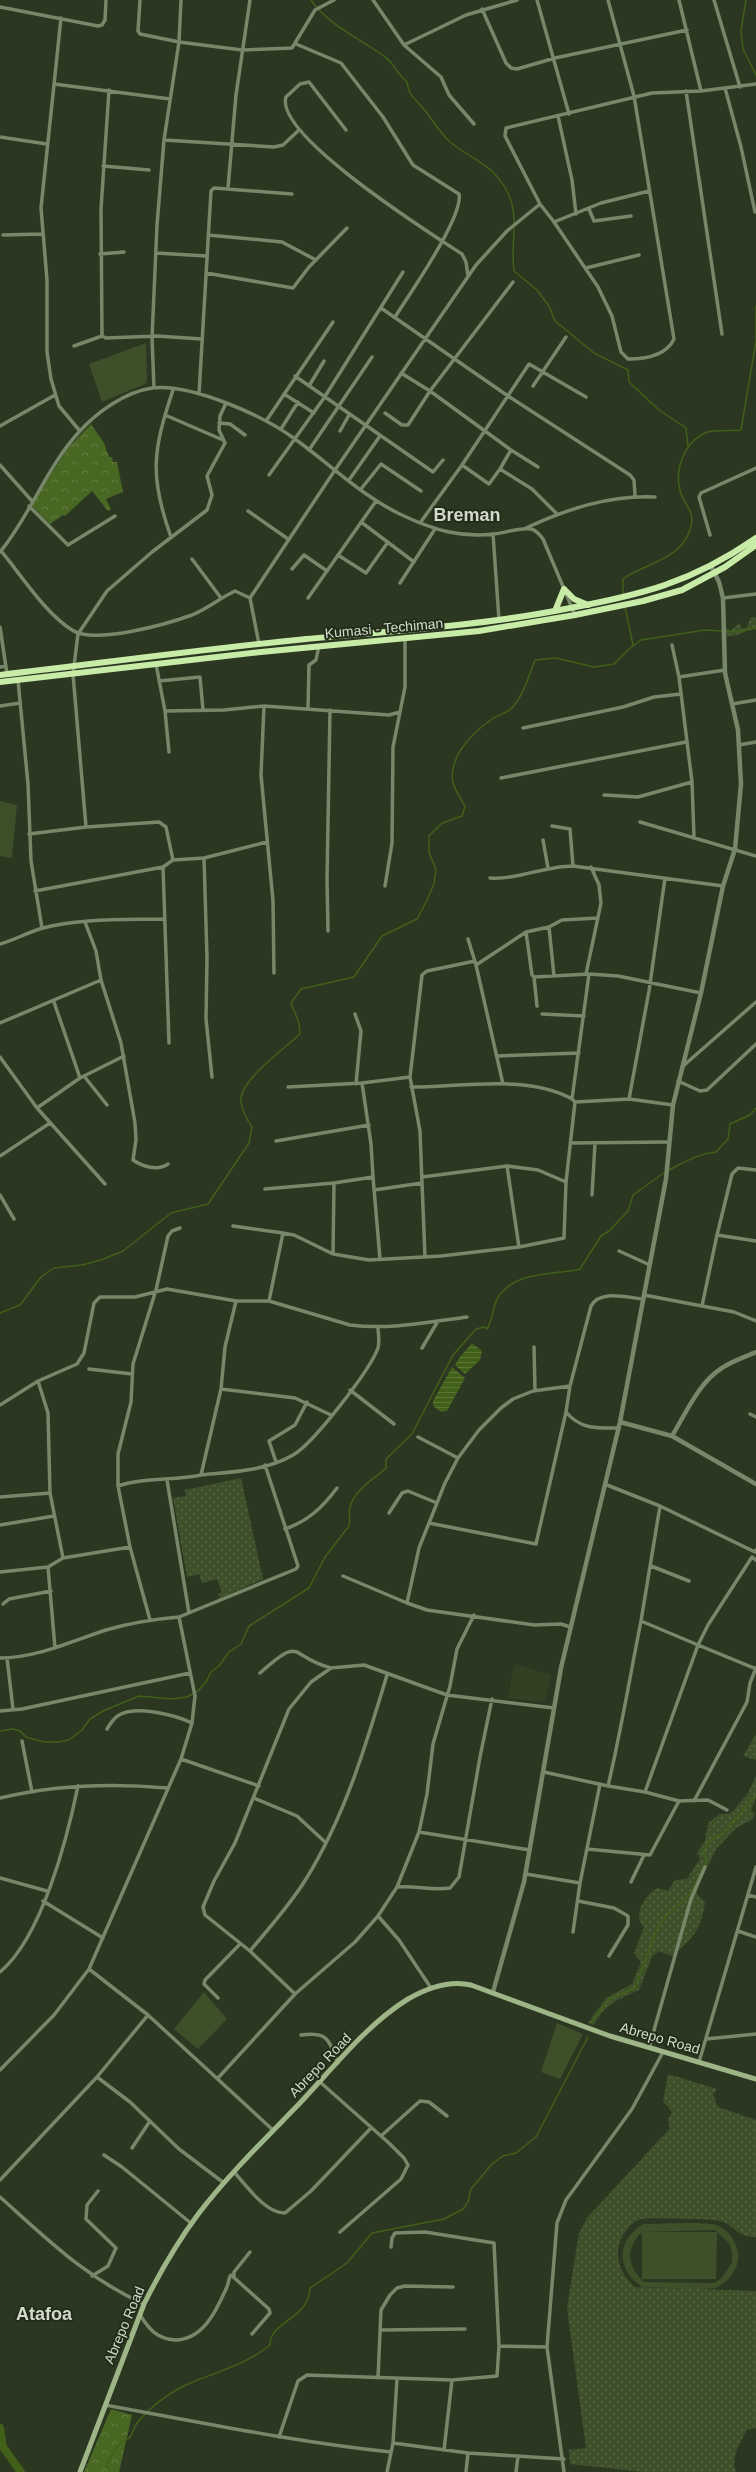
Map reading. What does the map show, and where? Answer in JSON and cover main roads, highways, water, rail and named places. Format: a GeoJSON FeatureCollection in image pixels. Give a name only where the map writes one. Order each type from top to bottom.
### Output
{"type":"FeatureCollection","features":[{"type":"Feature","properties":{"kind":"highway"},"geometry":{"type":"LineString","coordinates":[[0,675],[259,644],[499,620],[572,608],[618,599],[665,586],[745,549],[756,538]]}},
{"type":"Feature","properties":{"kind":"highway","name":"Kumasi - Techiman"},"geometry":{"type":"LineString","coordinates":[[0,682],[319,646],[479,631],[575,615],[633,603],[682,590],[714,573],[745,549],[756,545]]}},
{"type":"Feature","properties":{"kind":"highway"},"geometry":{"type":"LineString","coordinates":[[554,611],[564,589],[574,599],[588,605]]}},
{"type":"Feature","properties":{"kind":"main road","name":"Abrepo Road"},"geometry":{"type":"LineString","coordinates":[[80,2472],[144,2304],[157,2279],[192,2224],[224,2183],[273,2130],[338,2063],[389,2014],[410,1998],[431,1988],[447,1984],[464,1983],[649,2048],[756,2079]]}},
{"type":"Feature","properties":{"kind":"waterway"},"geometry":{"type":"LineString","coordinates":[[311,0],[318,9],[336,25],[388,59],[407,82],[412,96],[426,111],[445,137],[457,147],[489,168],[496,175],[508,193],[512,203],[514,222],[514,271],[537,290],[549,306],[555,321],[594,353],[628,370],[629,382],[659,410],[686,428],[688,447]]}},
{"type":"Feature","properties":{"kind":"waterway"},"geometry":{"type":"LineString","coordinates":[[746,0],[741,30],[743,49],[756,75]]}},
{"type":"Feature","properties":{"kind":"waterway"},"geometry":{"type":"LineString","coordinates":[[623,595],[623,579],[670,554],[685,540],[690,530],[692,524],[691,514],[681,494],[678,476],[682,458],[692,443],[707,432],[741,430],[756,341],[756,306]]}},
{"type":"Feature","properties":{"kind":"waterway"},"geometry":{"type":"LineString","coordinates":[[625,607],[633,645]]}},
{"type":"Feature","properties":{"kind":"waterway"},"geometry":{"type":"LineString","coordinates":[[0,1313],[20,1305],[41,1277],[54,1268],[82,1265],[101,1260],[123,1251],[171,1213],[208,1204],[249,1143],[252,1127],[246,1117],[241,1102],[243,1090],[275,1055],[300,1034],[299,1023],[291,1003],[301,989],[354,977],[382,936],[417,919],[434,884],[436,870],[429,852],[429,836],[442,823],[462,816],[465,807],[453,783],[452,773],[458,755],[463,746],[477,731],[492,719],[511,709],[525,686],[535,660],[556,658],[594,667],[614,664],[629,649],[641,640],[705,630],[740,632],[753,627],[756,628]]}},
{"type":"Feature","properties":{"kind":"waterway"},"geometry":{"type":"LineString","coordinates":[[669,1170],[697,1156],[716,1152],[728,1139],[730,1124],[750,1115],[756,1108]]}},
{"type":"Feature","properties":{"kind":"waterway"},"geometry":{"type":"LineString","coordinates":[[0,1731],[13,1729],[20,1731],[26,1737],[44,1742],[69,1740],[82,1730],[90,1719],[103,1711],[139,1696],[172,1699],[187,1697],[198,1691],[206,1682],[211,1672],[219,1666],[229,1652],[241,1644],[249,1626],[309,1588],[325,1557],[349,1526],[349,1512],[352,1501],[365,1485],[386,1468],[386,1459],[412,1434],[453,1355],[476,1329],[484,1327],[487,1329],[496,1300],[502,1292],[510,1285],[529,1277],[580,1269],[601,1236],[609,1231],[628,1211],[633,1195],[665,1172]]}},
{"type":"Feature","properties":{"kind":"waterway"},"geometry":{"type":"LineString","coordinates":[[591,2023],[609,1999],[635,1988],[658,1926],[667,1915],[690,1894],[707,1860],[703,1853],[708,1842],[724,1832],[756,1795]]}},
{"type":"Feature","properties":{"kind":"waterway"},"geometry":{"type":"LineString","coordinates":[[109,2472],[107,2464],[116,2448],[121,2442],[130,2437],[137,2423],[162,2399],[185,2385],[242,2362],[261,2352],[270,2345],[271,2337],[276,2331],[304,2306],[308,2298],[310,2288],[347,2263],[372,2233],[444,2219],[463,2209],[468,2202],[471,2189],[492,2164],[503,2156],[516,2153],[536,2137],[588,2037]]}},
{"type":"Feature","properties":{"kind":"waterway"},"geometry":{"type":"LineString","coordinates":[[0,2428],[3,2447],[21,2472]]}},
{"type":"Feature","properties":{"kind":"district","name":"Breman"},"geometry":{"type":"Point","coordinates":[467,515]}},
{"type":"Feature","properties":{"kind":"district","name":"Atafoa"},"geometry":{"type":"Point","coordinates":[44,2314]}}]}
